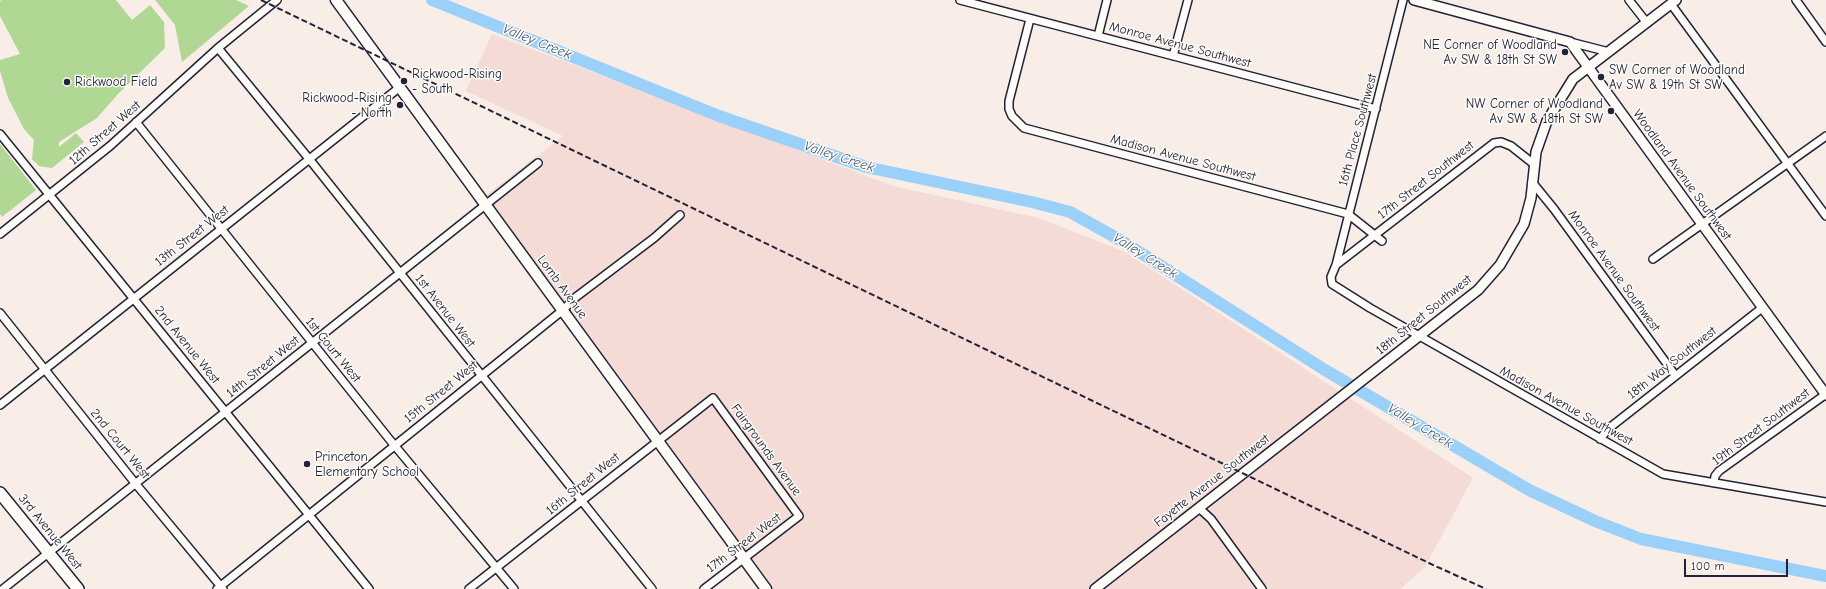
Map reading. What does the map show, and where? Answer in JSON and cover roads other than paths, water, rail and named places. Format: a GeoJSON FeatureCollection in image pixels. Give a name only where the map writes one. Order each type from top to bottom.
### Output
{"type":"FeatureCollection","features":[{"type":"Feature","properties":{"kind":"main road","name":"Lomb Avenue"},"geometry":{"type":"LineString","coordinates":[[336,0],[766,589]]}},
{"type":"Feature","properties":{"kind":"main road","name":"3rd Avenue West"},"geometry":{"type":"LineString","coordinates":[[0,493],[78,589]]}},
{"type":"Feature","properties":{"kind":"street","name":"12th Street West"},"geometry":{"type":"LineString","coordinates":[[0,234],[110,146],[218,48],[277,0]]}},
{"type":"Feature","properties":{"kind":"street","name":"Monroe Avenue Southwest"},"geometry":{"type":"LineString","coordinates":[[960,0],[978,2],[1030,19],[1376,108]]}},
{"type":"Feature","properties":{"kind":"street"},"geometry":{"type":"LineString","coordinates":[[1098,36],[1107,0]]}},
{"type":"Feature","properties":{"kind":"street"},"geometry":{"type":"LineString","coordinates":[[1173,56],[1188,0]]}},
{"type":"Feature","properties":{"kind":"street","name":"16th Place Southwest"},"geometry":{"type":"LineString","coordinates":[[1336,265],[1403,0]]}},
{"type":"Feature","properties":{"kind":"street"},"geometry":{"type":"LineString","coordinates":[[1414,0],[1609,52]]}},
{"type":"Feature","properties":{"kind":"street"},"geometry":{"type":"LineString","coordinates":[[1629,0],[1648,23]]}},
{"type":"Feature","properties":{"kind":"street"},"geometry":{"type":"LineString","coordinates":[[1796,0],[1826,42]]}},
{"type":"Feature","properties":{"kind":"street"},"geometry":{"type":"LineString","coordinates":[[1674,2],[1826,216]]}},
{"type":"Feature","properties":{"kind":"street","name":"18th Street Southwest"},"geometry":{"type":"LineString","coordinates":[[1345,395],[1478,290],[1500,265],[1524,224],[1530,198],[1536,152],[1553,110],[1573,80],[1674,2]]}},
{"type":"Feature","properties":{"kind":"street","name":"Madison Avenue Southwest"},"geometry":{"type":"LineString","coordinates":[[1030,19],[1009,102],[1009,109],[1014,119],[1024,128],[1348,214]]}},
{"type":"Feature","properties":{"kind":"street","name":"Woodland Avenue Southwest"},"geometry":{"type":"LineString","coordinates":[[1570,42],[1826,394]]}},
{"type":"Feature","properties":{"kind":"street","name":"1st Avenue West"},"geometry":{"type":"LineString","coordinates":[[218,48],[310,160],[652,589]]}},
{"type":"Feature","properties":{"kind":"street","name":"13th Street West"},"geometry":{"type":"LineString","coordinates":[[0,404],[221,228],[310,160],[400,87]]}},
{"type":"Feature","properties":{"kind":"street","name":"1st Court West"},"geometry":{"type":"LineString","coordinates":[[136,122],[312,343],[514,589]]}},
{"type":"Feature","properties":{"kind":"street","name":"2nd Avenue West"},"geometry":{"type":"LineString","coordinates":[[0,134],[369,589]]}},
{"type":"Feature","properties":{"kind":"street"},"geometry":{"type":"LineString","coordinates":[[1653,259],[1826,136]]}},
{"type":"Feature","properties":{"kind":"street","name":"17th Street Southwest"},"geometry":{"type":"LineString","coordinates":[[1336,265],[1494,143],[1501,142],[1512,146],[1534,165]]}},
{"type":"Feature","properties":{"kind":"street","name":"14th Street West"},"geometry":{"type":"LineString","coordinates":[[3,589],[135,483],[226,413],[538,163]]}},
{"type":"Feature","properties":{"kind":"street","name":"Monroe Avenue Southwest"},"geometry":{"type":"LineString","coordinates":[[1532,182],[1554,209],[1675,375]]}},
{"type":"Feature","properties":{"kind":"street"},"geometry":{"type":"LineString","coordinates":[[1348,214],[1382,241]]}},
{"type":"Feature","properties":{"kind":"street","name":"15th Street West"},"geometry":{"type":"LineString","coordinates":[[220,588],[308,515],[563,310],[576,297],[654,238],[680,215]]}},
{"type":"Feature","properties":{"kind":"street","name":"Madison Avenue Southwest"},"geometry":{"type":"LineString","coordinates":[[1336,265],[1330,279],[1337,288],[1663,474],[1826,502]]}},
{"type":"Feature","properties":{"kind":"street","name":"18th Way Southwest"},"geometry":{"type":"LineString","coordinates":[[1600,439],[1608,429],[1762,308]]}},
{"type":"Feature","properties":{"kind":"street","name":"2nd Court West"},"geometry":{"type":"LineString","coordinates":[[0,313],[220,588]]}},
{"type":"Feature","properties":{"kind":"street","name":"19th Street Southwest"},"geometry":{"type":"LineString","coordinates":[[1714,482],[1715,476],[1719,471],[1826,394]]}},
{"type":"Feature","properties":{"kind":"street","name":"Fayette Avenue Southwest"},"geometry":{"type":"LineString","coordinates":[[1094,589],[1345,395]]}},
{"type":"Feature","properties":{"kind":"street","name":"16th Street West"},"geometry":{"type":"LineString","coordinates":[[469,589],[713,398]]}},
{"type":"Feature","properties":{"kind":"street","name":"Fairgrounds Avenue"},"geometry":{"type":"LineString","coordinates":[[713,398],[799,516]]}},
{"type":"Feature","properties":{"kind":"street"},"geometry":{"type":"LineString","coordinates":[[1199,508],[1211,519],[1262,589]]}},
{"type":"Feature","properties":{"kind":"street","name":"17th Street West"},"geometry":{"type":"LineString","coordinates":[[704,589],[799,516]]}},
{"type":"Feature","properties":{"kind":"waterway","name":"Valley Creek"},"geometry":{"type":"LineString","coordinates":[[432,0],[719,116],[866,167],[1032,202],[1070,212],[1122,241],[1325,370],[1529,490],[1595,521],[1641,539],[1826,576]]}},
{"type":"Feature","properties":{"kind":"railway"},"geometry":{"type":"LineString","coordinates":[[261,0],[1431,564],[1486,589]]}},
{"type":"Feature","properties":{"kind":"place","name":"NE Corner of Woodland Av SW & 18th St SW"},"geometry":{"type":"Point","coordinates":[1565,52]}},
{"type":"Feature","properties":{"kind":"place","name":"SW Corner of Woodland Av SW & 19th St SW"},"geometry":{"type":"Point","coordinates":[1601,77]}},
{"type":"Feature","properties":{"kind":"place","name":"Rickwood-Rising - South"},"geometry":{"type":"Point","coordinates":[404,81]}},
{"type":"Feature","properties":{"kind":"place","name":"Rickwood Field"},"geometry":{"type":"Point","coordinates":[67,82]}},
{"type":"Feature","properties":{"kind":"place","name":"Rickwood-Rising - North"},"geometry":{"type":"Point","coordinates":[400,105]}},
{"type":"Feature","properties":{"kind":"place","name":"NW Corner of Woodland Av SW & 18th St SW"},"geometry":{"type":"Point","coordinates":[1611,111]}},
{"type":"Feature","properties":{"kind":"place","name":"Princeton Elementary School"},"geometry":{"type":"Point","coordinates":[307,464]}}]}
